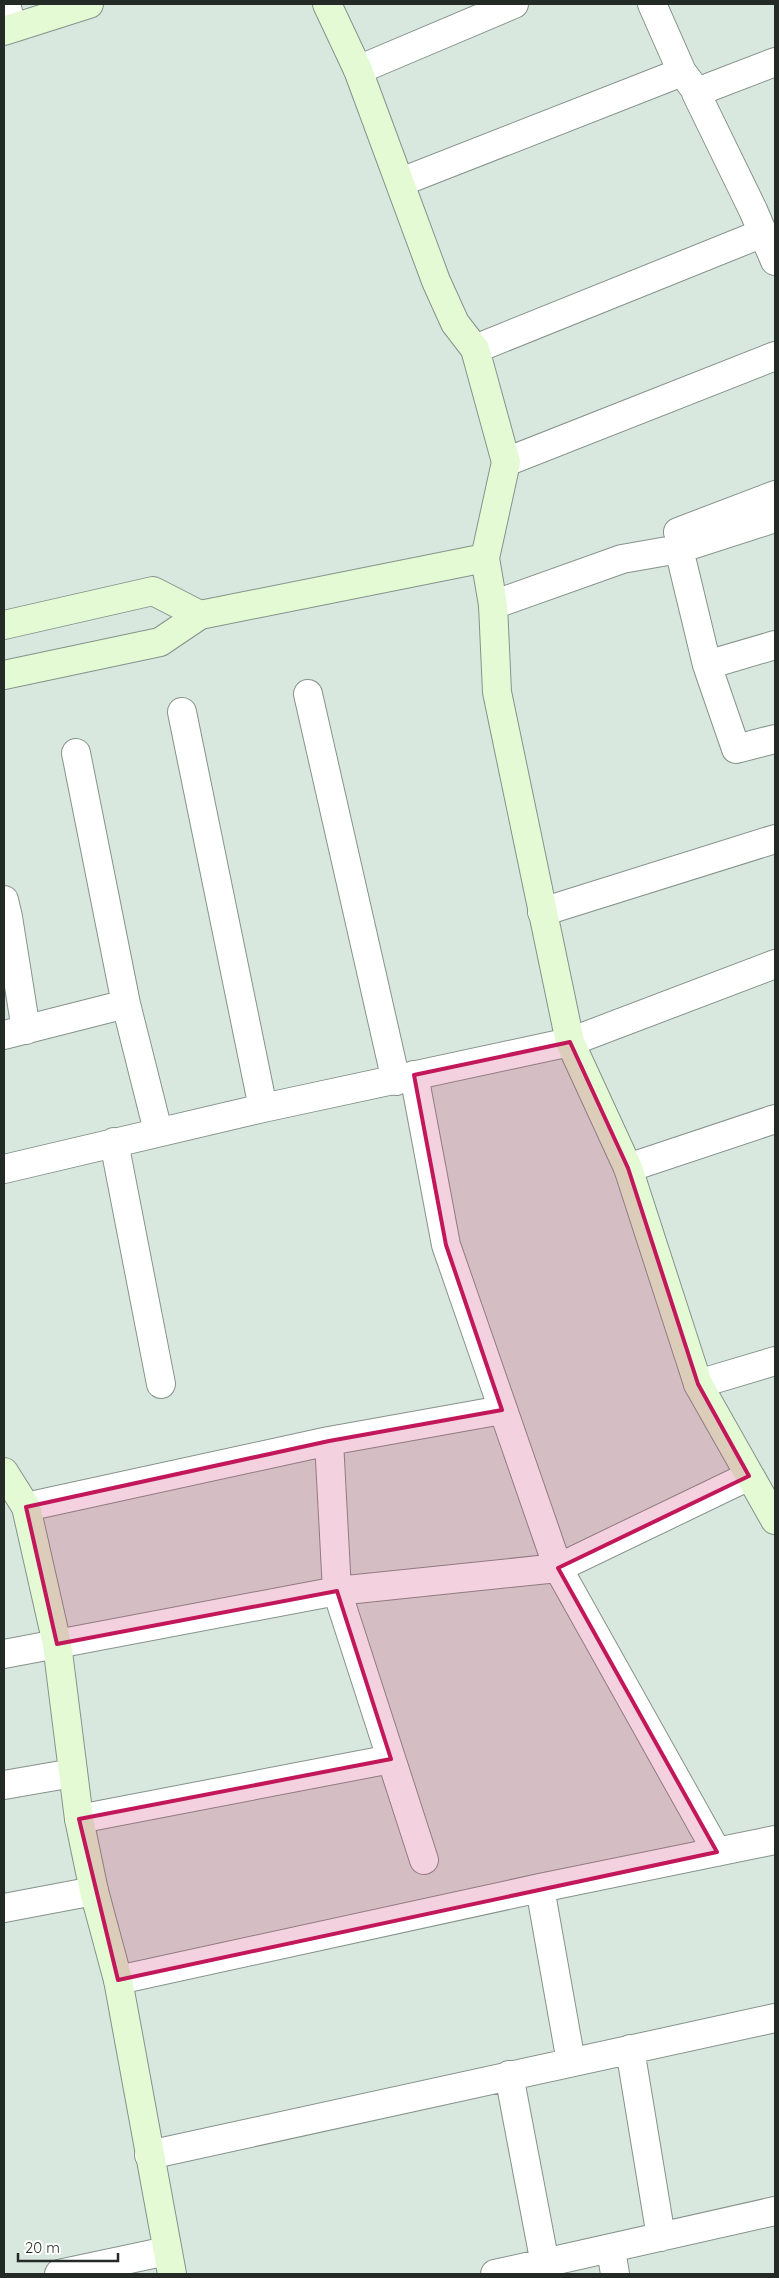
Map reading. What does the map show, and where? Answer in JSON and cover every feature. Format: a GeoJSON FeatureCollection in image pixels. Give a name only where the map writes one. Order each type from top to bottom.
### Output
{"type":"FeatureCollection","features":[{"type":"Feature","properties":{"kind":"street"},"geometry":{"type":"LineString","coordinates":[[7,20],[89,4]]}},
{"type":"Feature","properties":{"kind":"street"},"geometry":{"type":"LineString","coordinates":[[327,4],[358,70],[436,280],[455,323],[475,349],[506,462],[485,558],[493,605],[497,692],[570,1042],[628,1168],[698,1384],[775,1520]]}},
{"type":"Feature","properties":{"kind":"street"},"geometry":{"type":"LineString","coordinates":[[358,70],[514,4]]}},
{"type":"Feature","properties":{"kind":"street"},"geometry":{"type":"LineString","coordinates":[[652,4],[690,82],[764,215],[775,261]]}},
{"type":"Feature","properties":{"kind":"street"},"geometry":{"type":"LineString","coordinates":[[401,182],[690,82],[775,62]]}},
{"type":"Feature","properties":{"kind":"street"},"geometry":{"type":"LineString","coordinates":[[475,349],[764,215]]}},
{"type":"Feature","properties":{"kind":"street"},"geometry":{"type":"LineString","coordinates":[[506,462],[775,356]]}},
{"type":"Feature","properties":{"kind":"street"},"geometry":{"type":"LineString","coordinates":[[493,605],[622,559],[693,525],[775,495]]}},
{"type":"Feature","properties":{"kind":"street"},"geometry":{"type":"LineString","coordinates":[[622,559],[679,549],[775,518]]}},
{"type":"Feature","properties":{"kind":"street"},"geometry":{"type":"LineString","coordinates":[[679,549],[707,665],[736,749],[775,739]]}},
{"type":"Feature","properties":{"kind":"street"},"geometry":{"type":"LineString","coordinates":[[4,675],[160,642],[200,615],[485,558]]}},
{"type":"Feature","properties":{"kind":"street"},"geometry":{"type":"LineString","coordinates":[[4,625],[153,591],[200,615]]}},
{"type":"Feature","properties":{"kind":"street"},"geometry":{"type":"LineString","coordinates":[[707,665],[775,646]]}},
{"type":"Feature","properties":{"kind":"street"},"geometry":{"type":"LineString","coordinates":[[308,694],[446,1245],[502,1410],[558,1568],[717,1852]]}},
{"type":"Feature","properties":{"kind":"street"},"geometry":{"type":"LineString","coordinates":[[182,712],[263,1108]]}},
{"type":"Feature","properties":{"kind":"street"},"geometry":{"type":"LineString","coordinates":[[76,753],[126,1004],[158,1131]]}},
{"type":"Feature","properties":{"kind":"street"},"geometry":{"type":"LineString","coordinates":[[542,912],[775,839]]}},
{"type":"Feature","properties":{"kind":"street"},"geometry":{"type":"LineString","coordinates":[[5,912],[15,1032],[126,1004]]}},
{"type":"Feature","properties":{"kind":"street"},"geometry":{"type":"LineString","coordinates":[[4,1169],[158,1131],[570,1042],[775,964]]}},
{"type":"Feature","properties":{"kind":"street"},"geometry":{"type":"LineString","coordinates":[[628,1168],[775,1119]]}},
{"type":"Feature","properties":{"kind":"street"},"geometry":{"type":"LineString","coordinates":[[114,1142],[161,1384]]}},
{"type":"Feature","properties":{"kind":"street"},"geometry":{"type":"LineString","coordinates":[[698,1384],[775,1361]]}},
{"type":"Feature","properties":{"kind":"street"},"geometry":{"type":"LineString","coordinates":[[26,1506],[329,1441],[502,1410]]}},
{"type":"Feature","properties":{"kind":"street"},"geometry":{"type":"LineString","coordinates":[[329,1441],[337,1591],[424,1860]]}},
{"type":"Feature","properties":{"kind":"street"},"geometry":{"type":"LineString","coordinates":[[4,1472],[26,1506],[57,1644],[79,1819],[94,1891],[118,1980],[169,2263],[59,2274]]}},
{"type":"Feature","properties":{"kind":"street"},"geometry":{"type":"LineString","coordinates":[[4,1654],[337,1591],[558,1568],[749,1476]]}},
{"type":"Feature","properties":{"kind":"street"},"geometry":{"type":"LineString","coordinates":[[79,1819],[391,1759]]}},
{"type":"Feature","properties":{"kind":"street"},"geometry":{"type":"LineString","coordinates":[[4,1785],[73,1774]]}},
{"type":"Feature","properties":{"kind":"street"},"geometry":{"type":"LineString","coordinates":[[118,1980],[540,1888],[775,1840]]}},
{"type":"Feature","properties":{"kind":"street"},"geometry":{"type":"LineString","coordinates":[[540,1888],[570,2062]]}},
{"type":"Feature","properties":{"kind":"street"},"geometry":{"type":"LineString","coordinates":[[4,1908],[94,1891]]}},
{"type":"Feature","properties":{"kind":"street"},"geometry":{"type":"LineString","coordinates":[[149,2155],[775,2018]]}},
{"type":"Feature","properties":{"kind":"street"},"geometry":{"type":"LineString","coordinates":[[630,2049],[662,2237]]}},
{"type":"Feature","properties":{"kind":"street"},"geometry":{"type":"LineString","coordinates":[[509,2075],[545,2264]]}},
{"type":"Feature","properties":{"kind":"street"},"geometry":{"type":"LineString","coordinates":[[495,2274],[545,2264],[613,2262],[662,2237],[775,2211]]}},
{"type":"Feature","properties":{"kind":"highlighted area"},"geometry":{"type":"Polygon","coordinates":[[[570,1042],[628,1168],[698,1384],[749,1476],[558,1568],[717,1852],[118,1980],[79,1819],[391,1759],[337,1591],[57,1644],[26,1507],[329,1441],[502,1410],[446,1245],[414,1075],[570,1042]]]}}]}
